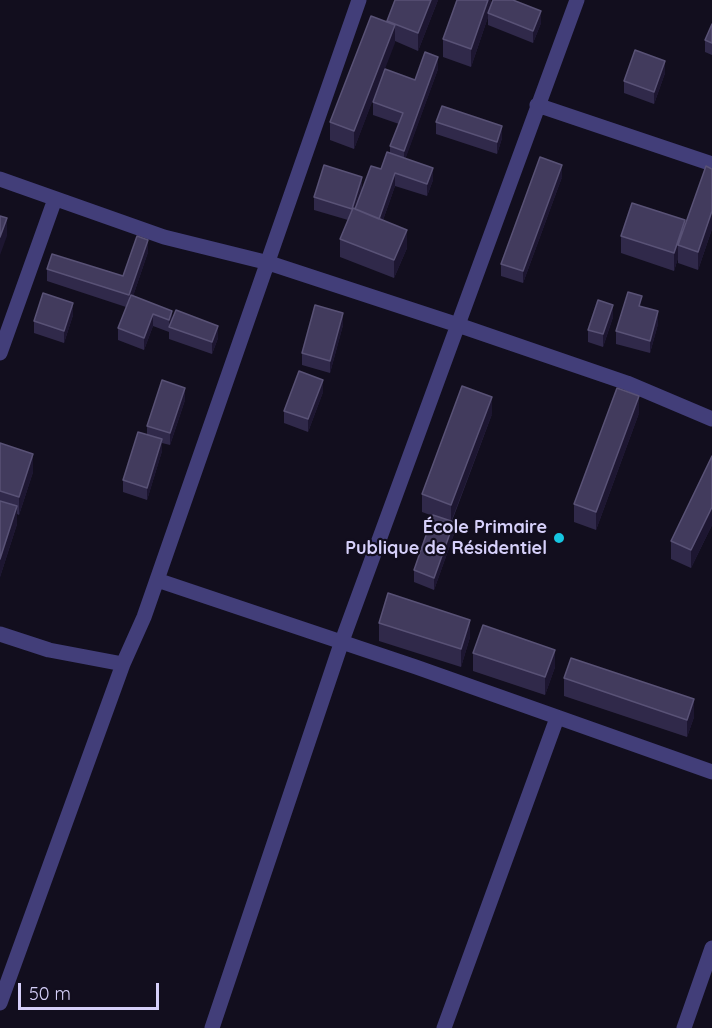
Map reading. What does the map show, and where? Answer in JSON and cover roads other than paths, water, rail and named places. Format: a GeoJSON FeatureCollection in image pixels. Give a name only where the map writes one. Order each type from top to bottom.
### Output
{"type":"FeatureCollection","features":[{"type":"Feature","properties":{"kind":"street"},"geometry":{"type":"LineString","coordinates":[[0,1003],[123,664],[157,580],[359,0]]}},
{"type":"Feature","properties":{"kind":"street"},"geometry":{"type":"LineString","coordinates":[[212,1028],[342,641],[577,0]]}},
{"type":"Feature","properties":{"kind":"street"},"geometry":{"type":"LineString","coordinates":[[537,105],[712,164]]}},
{"type":"Feature","properties":{"kind":"street"},"geometry":{"type":"LineString","coordinates":[[0,178],[164,237],[269,263],[627,382],[712,419]]}},
{"type":"Feature","properties":{"kind":"street"},"geometry":{"type":"LineString","coordinates":[[0,353],[55,199]]}},
{"type":"Feature","properties":{"kind":"street"},"geometry":{"type":"LineString","coordinates":[[157,580],[342,641],[712,772]]}},
{"type":"Feature","properties":{"kind":"street"},"geometry":{"type":"LineString","coordinates":[[0,634],[49,650],[123,664]]}},
{"type":"Feature","properties":{"kind":"street"},"geometry":{"type":"LineString","coordinates":[[444,1028],[557,718]]}},
{"type":"Feature","properties":{"kind":"street"},"geometry":{"type":"LineString","coordinates":[[684,1028],[712,948]]}},
{"type":"Feature","properties":{"kind":"place","name":"École Primaire Publique de Résidentiel"},"geometry":{"type":"Point","coordinates":[559,538]}}]}
